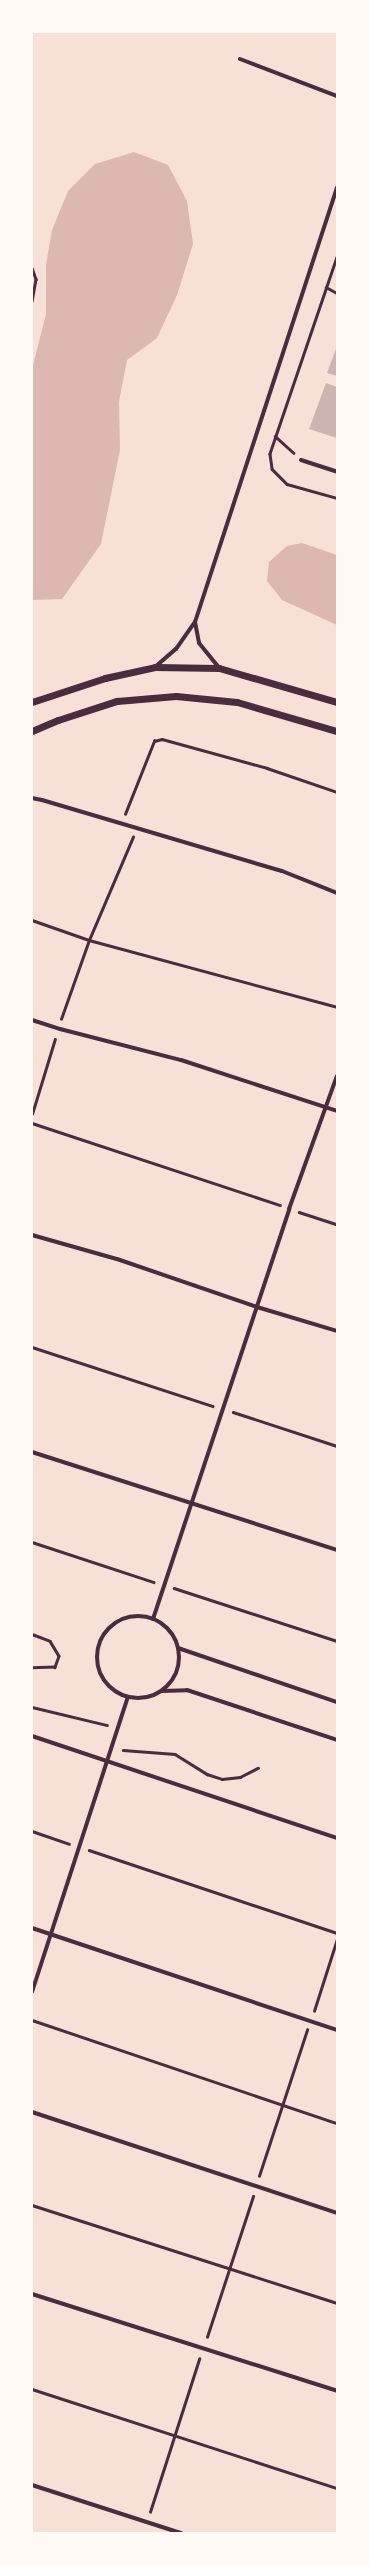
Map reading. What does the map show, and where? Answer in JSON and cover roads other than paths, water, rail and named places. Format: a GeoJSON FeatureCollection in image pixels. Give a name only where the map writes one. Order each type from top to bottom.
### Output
{"type":"FeatureCollection","features":[{"type":"Feature","properties":{"kind":"street"},"geometry":{"type":"LineString","coordinates":[[240,59],[337,96]]}},
{"type":"Feature","properties":{"kind":"street"},"geometry":{"type":"LineString","coordinates":[[155,667],[176,649],[195,622],[337,188]]}},
{"type":"Feature","properties":{"kind":"street"},"geometry":{"type":"LineString","coordinates":[[302,460],[337,472]]}},
{"type":"Feature","properties":{"kind":"street"},"geometry":{"type":"LineString","coordinates":[[195,622],[199,643],[219,668]]}},
{"type":"Feature","properties":{"kind":"street"},"geometry":{"type":"LineString","coordinates":[[32,702],[105,678],[155,667],[219,668],[337,702]]}},
{"type":"Feature","properties":{"kind":"street"},"geometry":{"type":"LineString","coordinates":[[32,731],[58,720],[117,701],[176,696],[237,702],[337,731]]}},
{"type":"Feature","properties":{"kind":"street"},"geometry":{"type":"LineString","coordinates":[[32,798],[136,830],[282,871],[337,893]]}},
{"type":"Feature","properties":{"kind":"street"},"geometry":{"type":"LineString","coordinates":[[32,1020],[57,1028],[181,1060],[337,1111]]}},
{"type":"Feature","properties":{"kind":"street"},"geometry":{"type":"LineString","coordinates":[[153,1619],[289,1209],[337,1076]]}},
{"type":"Feature","properties":{"kind":"street"},"geometry":{"type":"LineString","coordinates":[[32,1235],[117,1259],[257,1307],[337,1331]]}},
{"type":"Feature","properties":{"kind":"street"},"geometry":{"type":"LineString","coordinates":[[32,1452],[193,1502],[337,1550]]}},
{"type":"Feature","properties":{"kind":"street"},"geometry":{"type":"LineString","coordinates":[[140,1616],[153,1619],[169,1630],[178,1648],[178,1668],[169,1684],[162,1691],[151,1697],[128,1698],[115,1692],[105,1683],[99,1671],[96,1658],[98,1644],[104,1632],[114,1623],[126,1617],[140,1616]]}},
{"type":"Feature","properties":{"kind":"street"},"geometry":{"type":"LineString","coordinates":[[178,1648],[337,1702]]}},
{"type":"Feature","properties":{"kind":"street"},"geometry":{"type":"LineString","coordinates":[[162,1691],[187,1690],[337,1740]]}},
{"type":"Feature","properties":{"kind":"street"},"geometry":{"type":"LineString","coordinates":[[32,1992],[128,1698]]}},
{"type":"Feature","properties":{"kind":"street"},"geometry":{"type":"LineString","coordinates":[[32,1736],[337,1838]]}},
{"type":"Feature","properties":{"kind":"street"},"geometry":{"type":"LineString","coordinates":[[32,1928],[337,2030]]}},
{"type":"Feature","properties":{"kind":"street"},"geometry":{"type":"LineString","coordinates":[[32,2112],[337,2212]]}},
{"type":"Feature","properties":{"kind":"street"},"geometry":{"type":"LineString","coordinates":[[32,2294],[337,2391]]}},
{"type":"Feature","properties":{"kind":"street"},"geometry":{"type":"LineString","coordinates":[[32,2485],[182,2533]]}}]}
